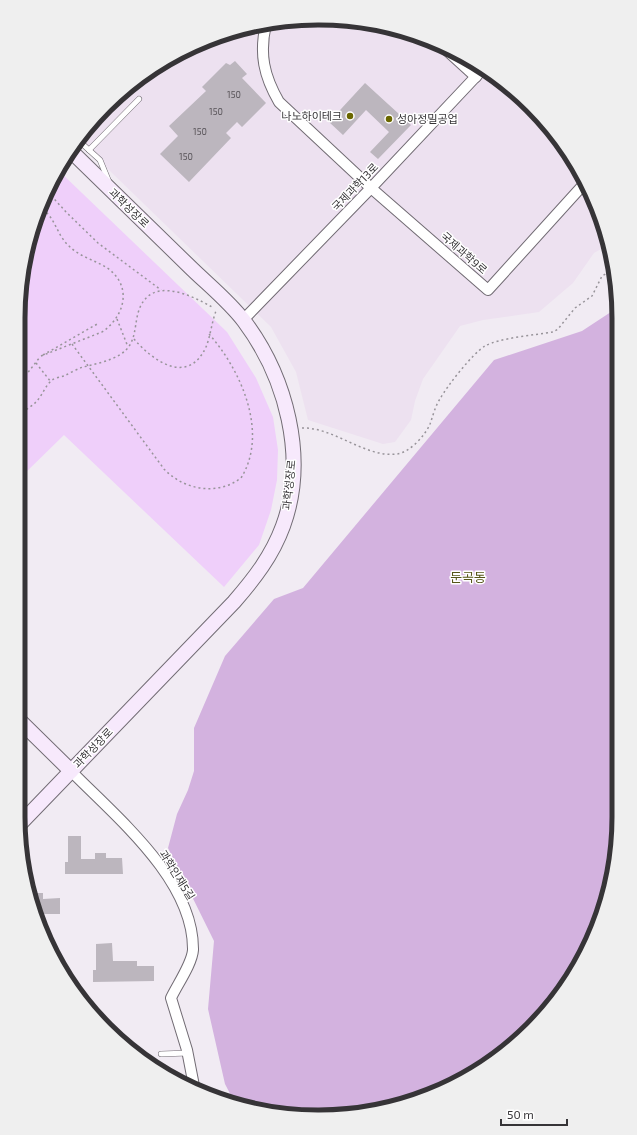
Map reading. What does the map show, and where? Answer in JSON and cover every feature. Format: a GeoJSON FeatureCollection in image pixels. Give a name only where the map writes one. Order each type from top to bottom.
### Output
{"type":"FeatureCollection","features":[{"type":"Feature","properties":{"kind":"street"},"geometry":{"type":"LineString","coordinates":[[265,30],[262,51],[264,70],[269,85],[279,102],[371,188]]}},
{"type":"Feature","properties":{"kind":"street"},"geometry":{"type":"LineString","coordinates":[[457,60],[476,77]]}},
{"type":"Feature","properties":{"kind":"street","name":"국제과학13로"},"geometry":{"type":"LineString","coordinates":[[243,320],[480,73]]}},
{"type":"Feature","properties":{"kind":"street","name":"과학성장로"},"geometry":{"type":"LineString","coordinates":[[25,819],[234,602],[265,564],[282,528],[291,495],[293,459],[290,428],[285,402],[270,361],[243,320],[74,154]]}},
{"type":"Feature","properties":{"kind":"street","name":"국제과학9로"},"geometry":{"type":"LineString","coordinates":[[371,188],[488,290],[581,187]]}},
{"type":"Feature","properties":{"kind":"street"},"geometry":{"type":"LineString","coordinates":[[25,726],[71,771]]}},
{"type":"Feature","properties":{"kind":"street","name":"과학인재5길"},"geometry":{"type":"LineString","coordinates":[[71,771],[143,844],[183,903],[191,927],[193,952],[172,998],[188,1053],[193,1082]]}},
{"type":"Feature","properties":{"kind":"lane"},"geometry":{"type":"LineString","coordinates":[[89,150],[139,99]]}},
{"type":"Feature","properties":{"kind":"lane"},"geometry":{"type":"LineString","coordinates":[[83,144],[100,160],[114,194]]}},
{"type":"Feature","properties":{"kind":"lane"},"geometry":{"type":"LineString","coordinates":[[161,1054],[188,1053]]}},
{"type":"Feature","properties":{"kind":"path"},"geometry":{"type":"LineString","coordinates":[[52,196],[98,243],[162,290],[191,296],[212,307]]}},
{"type":"Feature","properties":{"kind":"path"},"geometry":{"type":"LineString","coordinates":[[41,356],[102,332],[111,326],[121,312],[123,294],[116,276],[110,270],[79,255],[67,244],[48,212],[45,211]]}},
{"type":"Feature","properties":{"kind":"path"},"geometry":{"type":"LineString","coordinates":[[290,428],[320,430],[377,452],[399,454],[416,443],[429,427],[439,400],[477,352],[493,343],[553,332],[575,308],[592,296],[602,276],[608,273]]}},
{"type":"Feature","properties":{"kind":"path"},"geometry":{"type":"LineString","coordinates":[[25,410],[36,402],[51,382],[83,367],[108,360],[120,354],[128,347],[133,338],[139,312],[145,299],[151,294],[162,290]]}},
{"type":"Feature","properties":{"kind":"path"},"geometry":{"type":"LineString","coordinates":[[133,338],[154,358],[171,368],[187,366],[198,358],[206,346],[208,334],[216,311]]}},
{"type":"Feature","properties":{"kind":"path"},"geometry":{"type":"LineString","coordinates":[[117,319],[128,347]]}},
{"type":"Feature","properties":{"kind":"path"},"geometry":{"type":"LineString","coordinates":[[25,375],[48,350],[99,323]]}},
{"type":"Feature","properties":{"kind":"path"},"geometry":{"type":"LineString","coordinates":[[72,344],[164,469],[173,478],[193,487],[206,489],[222,487],[236,482],[244,474],[251,455],[252,426],[248,406],[237,375],[208,334]]}},
{"type":"Feature","properties":{"kind":"path"},"geometry":{"type":"LineString","coordinates":[[36,362],[51,382]]}},
{"type":"Feature","properties":{"kind":"shaded area"},"geometry":{"type":"Polygon","coordinates":[[[318,25],[357,28],[394,35],[431,47],[465,64],[482,74],[526,111],[563,155],[590,206],[602,243],[603,248],[594,253],[573,283],[539,312],[483,320],[460,326],[423,379],[415,401],[411,420],[395,442],[383,444],[308,420],[296,372],[271,327],[83,144],[111,111],[155,74],[206,47],[243,35],[299,26],[318,25]]]}},
{"type":"Feature","properties":{"kind":"shaded area"},"geometry":{"type":"Polygon","coordinates":[[[63,174],[227,332],[256,378],[273,417],[278,450],[277,480],[271,510],[259,545],[224,587],[64,435],[25,473],[25,318],[28,280],[35,243],[41,224],[47,206],[63,174]]]}},
{"type":"Feature","properties":{"kind":"shaded area"},"geometry":{"type":"Polygon","coordinates":[[[612,312],[612,816],[606,874],[590,929],[563,980],[526,1024],[482,1061],[431,1088],[376,1104],[318,1110],[280,1107],[231,1096],[225,1084],[208,1009],[214,941],[168,848],[177,814],[188,790],[194,771],[194,728],[225,656],[274,599],[303,588],[494,360],[582,331],[612,312]]]}},
{"type":"Feature","properties":{"kind":"building"},"geometry":{"type":"Polygon","coordinates":[[[235,61],[247,74],[242,78],[266,103],[242,127],[237,122],[226,133],[231,138],[189,182],[160,154],[178,136],[169,126],[206,91],[202,87],[226,63],[230,65],[235,61]]]}},
{"type":"Feature","properties":{"kind":"building"},"geometry":{"type":"Polygon","coordinates":[[[365,83],[411,125],[378,159],[370,152],[389,132],[366,110],[343,135],[329,122],[365,83]]]}},
{"type":"Feature","properties":{"kind":"building"},"geometry":{"type":"Polygon","coordinates":[[[102,121],[103,122],[90,135],[102,121]]]}},
{"type":"Feature","properties":{"kind":"building"},"geometry":{"type":"Polygon","coordinates":[[[68,836],[81,836],[81,859],[95,859],[95,853],[106,853],[106,858],[122,858],[123,874],[65,874],[65,862],[68,862],[68,836]]]}},
{"type":"Feature","properties":{"kind":"building"},"geometry":{"type":"Polygon","coordinates":[[[35,893],[43,893],[43,899],[60,898],[60,914],[42,914],[35,893]]]}},
{"type":"Feature","properties":{"kind":"building"},"geometry":{"type":"Polygon","coordinates":[[[112,943],[113,961],[137,961],[137,966],[154,966],[154,981],[93,982],[93,970],[96,970],[96,944],[112,943]]]}},
{"type":"Feature","properties":{"kind":"place","name":"나노하이테크"},"geometry":{"type":"Point","coordinates":[350,116]}},
{"type":"Feature","properties":{"kind":"place","name":"성아정밀공업"},"geometry":{"type":"Point","coordinates":[389,119]}},
{"type":"Feature","properties":{"kind":"district","name":"둔곡동"},"geometry":{"type":"Point","coordinates":[468,577]}}]}
